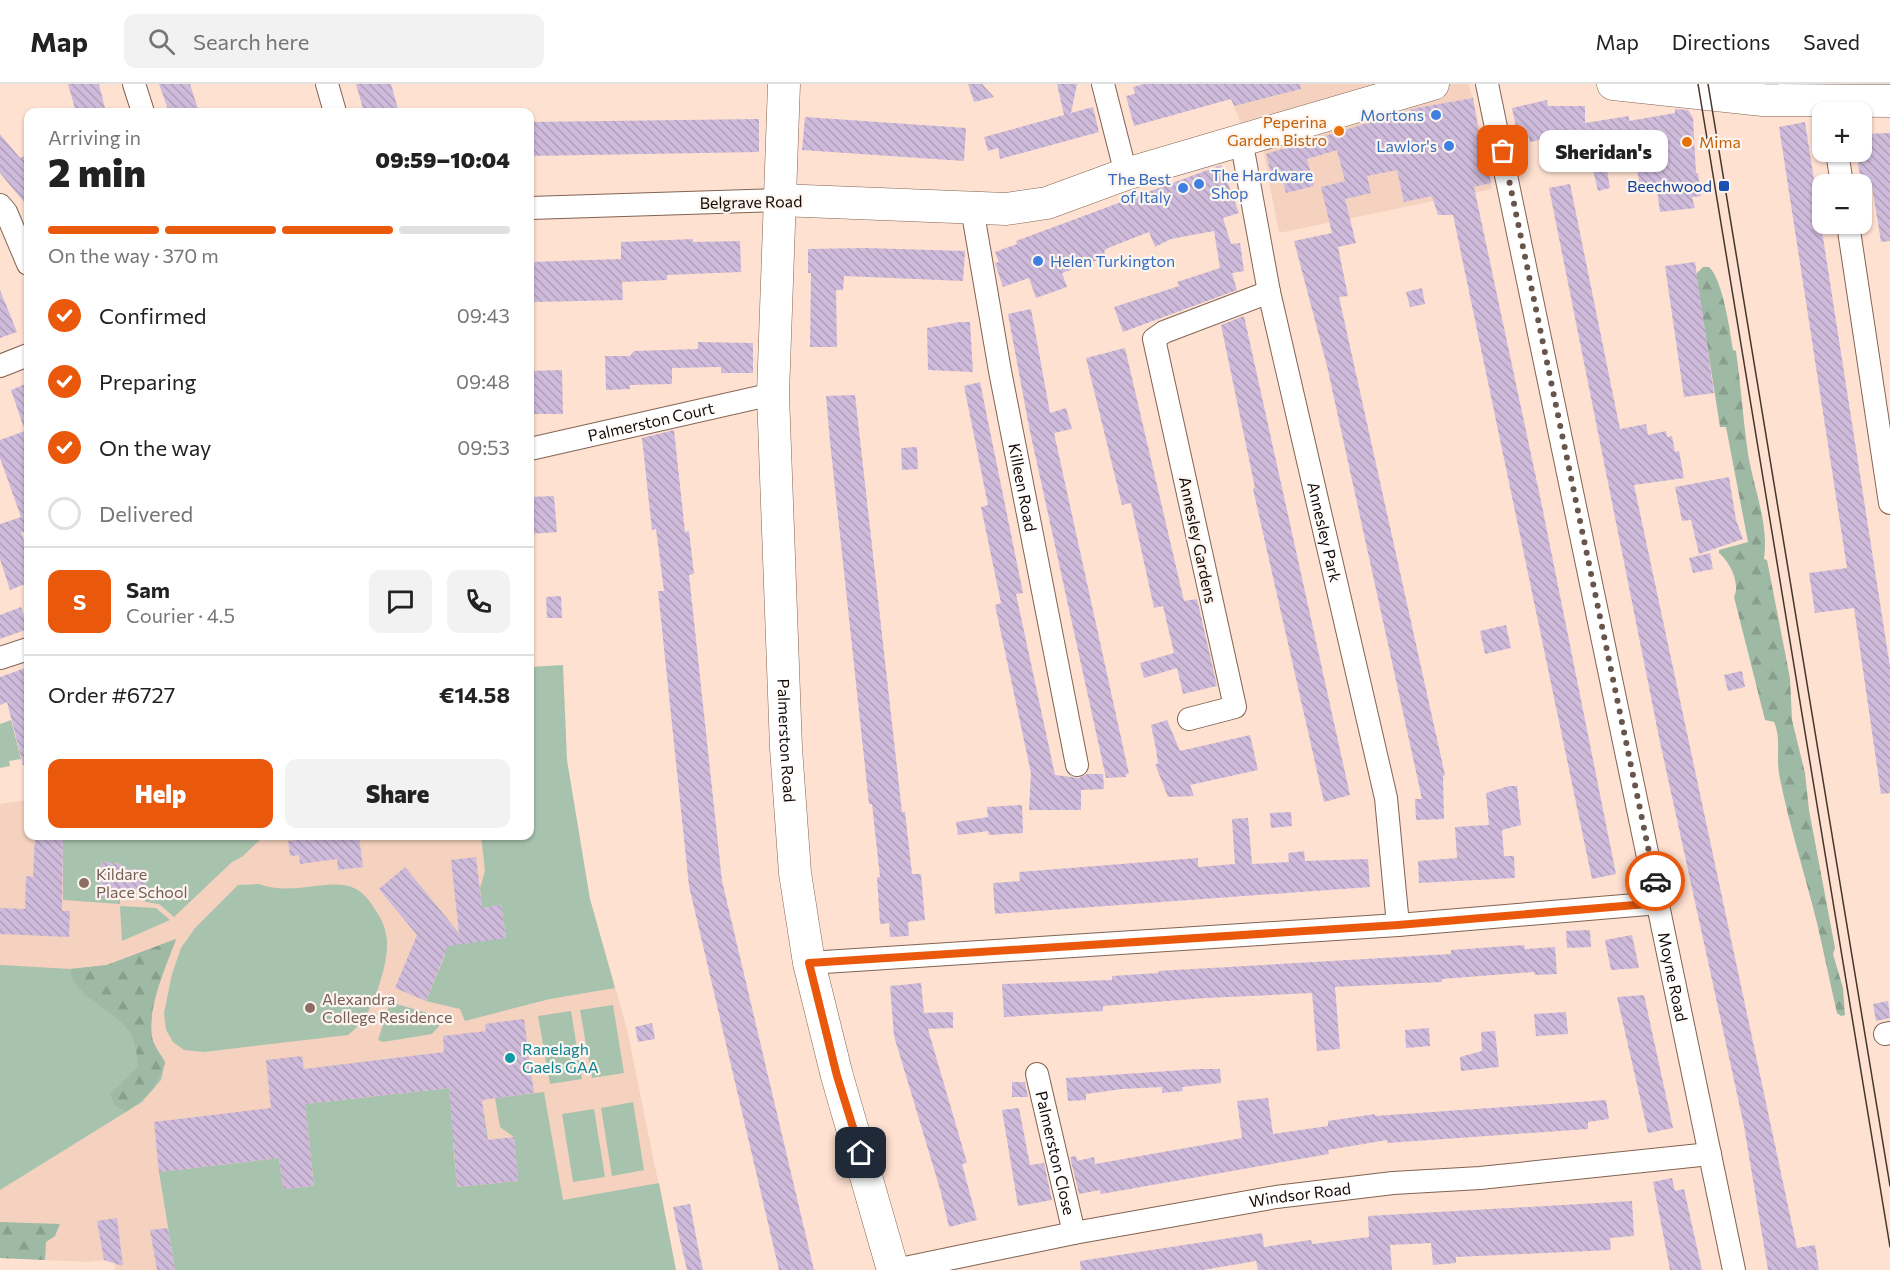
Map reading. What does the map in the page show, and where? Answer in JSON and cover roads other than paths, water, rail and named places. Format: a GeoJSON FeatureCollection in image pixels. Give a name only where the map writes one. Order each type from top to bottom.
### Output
{"type":"FeatureCollection","features":[{"type":"Feature","properties":{"kind":"street"},"geometry":{"type":"LineString","coordinates":[[134,84],[142,108]]}},
{"type":"Feature","properties":{"kind":"street"},"geometry":{"type":"LineString","coordinates":[[327,84],[334,108]]}},
{"type":"Feature","properties":{"kind":"street","name":"Palmerston Road"},"geometry":{"type":"LineString","coordinates":[[784,84],[773,394],[786,748],[795,873],[809,963],[837,1076],[894,1270]]}},
{"type":"Feature","properties":{"kind":"street"},"geometry":{"type":"LineString","coordinates":[[1103,84],[1126,174]]}},
{"type":"Feature","properties":{"kind":"street","name":"Belgrave Road"},"geometry":{"type":"LineString","coordinates":[[534,208],[779,200],[1006,209],[1047,203],[1126,174],[1433,84]]}},
{"type":"Feature","properties":{"kind":"street","name":"Moyne Road"},"geometry":{"type":"LineString","coordinates":[[1487,84],[1734,1270]]}},
{"type":"Feature","properties":{"kind":"street"},"geometry":{"type":"LineString","coordinates":[[1613,84],[1658,87],[1730,98],[1890,101]]}},
{"type":"Feature","properties":{"kind":"street","name":"Annesley Park"},"geometry":{"type":"LineString","coordinates":[[1241,139],[1269,292],[1386,798],[1398,925]]}},
{"type":"Feature","properties":{"kind":"street"},"geometry":{"type":"LineString","coordinates":[[0,205],[6,212],[24,255]]}},
{"type":"Feature","properties":{"kind":"street","name":"Killeen Road"},"geometry":{"type":"LineString","coordinates":[[972,208],[1000,371],[1077,765]]}},
{"type":"Feature","properties":{"kind":"street"},"geometry":{"type":"LineString","coordinates":[[1850,234],[1890,503]]}},
{"type":"Feature","properties":{"kind":"street","name":"Annesley Gardens"},"geometry":{"type":"LineString","coordinates":[[1189,719],[1235,707],[1154,339],[1164,332],[1269,292]]}},
{"type":"Feature","properties":{"kind":"street"},"geometry":{"type":"LineString","coordinates":[[0,366],[24,357]]}},
{"type":"Feature","properties":{"kind":"street","name":"Palmerston Court"},"geometry":{"type":"LineString","coordinates":[[534,448],[773,394]]}},
{"type":"Feature","properties":{"kind":"street"},"geometry":{"type":"LineString","coordinates":[[0,658],[24,650]]}},
{"type":"Feature","properties":{"kind":"street"},"geometry":{"type":"LineString","coordinates":[[809,963],[1398,925],[1659,903]]}},
{"type":"Feature","properties":{"kind":"street","name":"Palmerston Close"},"geometry":{"type":"LineString","coordinates":[[1037,1074],[1074,1233]]}},
{"type":"Feature","properties":{"kind":"street","name":"Windsor Road"},"geometry":{"type":"LineString","coordinates":[[894,1270],[1074,1233],[1300,1194],[1393,1183],[1480,1178],[1710,1154]]}},
{"type":"Feature","properties":{"kind":"tram line"},"geometry":{"type":"LineString","coordinates":[[1698,84],[1890,1247]]}},
{"type":"Feature","properties":{"kind":"tram line"},"geometry":{"type":"LineString","coordinates":[[1708,84],[1890,1186]]}},
{"type":"Feature","properties":{"kind":"place","name":"Mortons"},"geometry":{"type":"Point","coordinates":[1436,115]}},
{"type":"Feature","properties":{"kind":"place","name":"Peperina Garden Bistro"},"geometry":{"type":"Point","coordinates":[1339,131]}},
{"type":"Feature","properties":{"kind":"place","name":"Mima"},"geometry":{"type":"Point","coordinates":[1687,142]}},
{"type":"Feature","properties":{"kind":"place","name":"Lawlor's"},"geometry":{"type":"Point","coordinates":[1449,146]}},
{"type":"Feature","properties":{"kind":"place","name":"Sheridan's"},"geometry":{"type":"Point","coordinates":[1503,151]}},
{"type":"Feature","properties":{"kind":"place","name":"The Hardware Shop"},"geometry":{"type":"Point","coordinates":[1199,184]}},
{"type":"Feature","properties":{"kind":"place","name":"Beechwood"},"geometry":{"type":"Point","coordinates":[1724,186]}},
{"type":"Feature","properties":{"kind":"place","name":"The Best of Italy"},"geometry":{"type":"Point","coordinates":[1183,188]}},
{"type":"Feature","properties":{"kind":"place","name":"Helen Turkington"},"geometry":{"type":"Point","coordinates":[1038,261]}},
{"type":"Feature","properties":{"kind":"place","name":"Kildare Place School"},"geometry":{"type":"Point","coordinates":[84,883]}},
{"type":"Feature","properties":{"kind":"place","name":"Alexandra College Residence"},"geometry":{"type":"Point","coordinates":[310,1008]}},
{"type":"Feature","properties":{"kind":"place","name":"Ranelagh Gaels GAA"},"geometry":{"type":"Point","coordinates":[510,1058]}}]}
